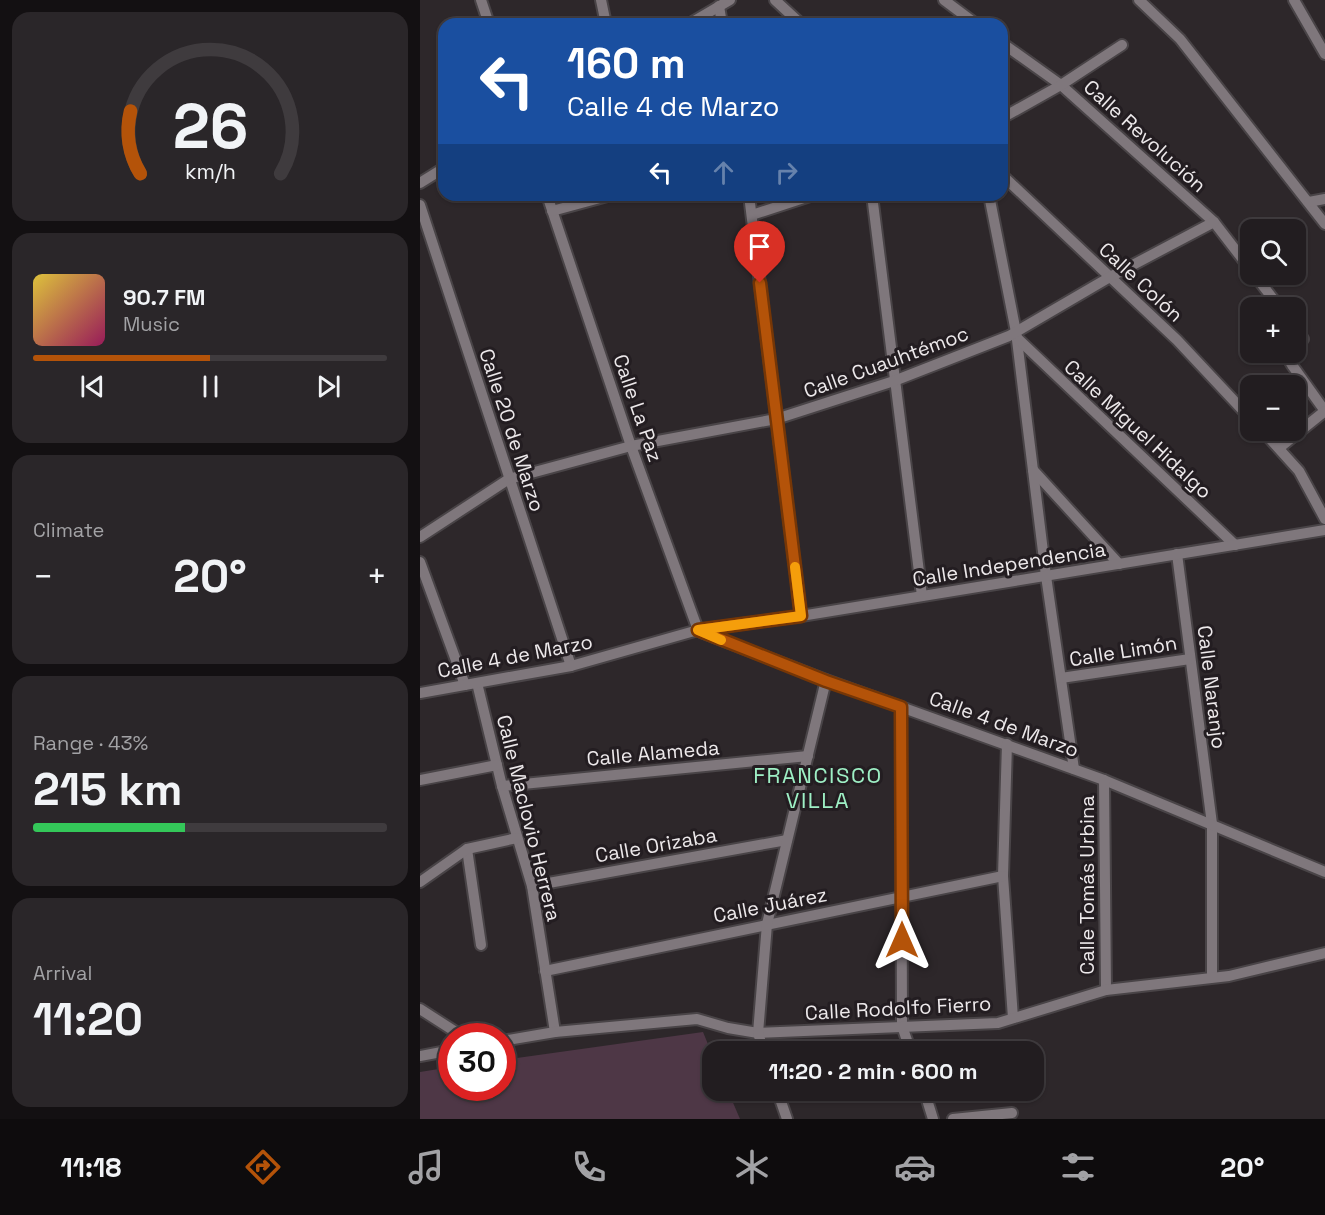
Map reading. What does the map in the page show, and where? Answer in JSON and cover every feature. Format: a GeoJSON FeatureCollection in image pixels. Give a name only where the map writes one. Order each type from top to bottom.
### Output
{"type":"FeatureCollection","features":[{"type":"Feature","properties":{"kind":"street"},"geometry":{"type":"LineString","coordinates":[[481,0],[487,18]]}},
{"type":"Feature","properties":{"kind":"street"},"geometry":{"type":"LineString","coordinates":[[601,0],[605,18]]}},
{"type":"Feature","properties":{"kind":"street"},"geometry":{"type":"LineString","coordinates":[[775,0],[794,18]]}},
{"type":"Feature","properties":{"kind":"street"},"geometry":{"type":"LineString","coordinates":[[944,0],[968,18]]}},
{"type":"Feature","properties":{"kind":"street"},"geometry":{"type":"LineString","coordinates":[[1139,0],[1180,39],[1325,224]]}},
{"type":"Feature","properties":{"kind":"street"},"geometry":{"type":"LineString","coordinates":[[1294,0],[1325,54]]}},
{"type":"Feature","properties":{"kind":"street"},"geometry":{"type":"LineString","coordinates":[[699,18],[724,3]]}},
{"type":"Feature","properties":{"kind":"street"},"geometry":{"type":"LineString","coordinates":[[723,18],[724,3]]}},
{"type":"Feature","properties":{"kind":"street"},"geometry":{"type":"LineString","coordinates":[[1008,115],[1061,85],[1122,45]]}},
{"type":"Feature","properties":{"kind":"street","name":"Calle Revolución"},"geometry":{"type":"LineString","coordinates":[[1008,47],[1061,85],[1214,222],[1240,256]]}},
{"type":"Feature","properties":{"kind":"street"},"geometry":{"type":"LineString","coordinates":[[420,183],[438,172]]}},
{"type":"Feature","properties":{"kind":"street","name":"Calle Colón"},"geometry":{"type":"LineString","coordinates":[[1008,181],[1177,340],[1240,406]]}},
{"type":"Feature","properties":{"kind":"street"},"geometry":{"type":"LineString","coordinates":[[1309,202],[1325,199]]}},
{"type":"Feature","properties":{"kind":"street","name":"Calle La Paz"},"geometry":{"type":"LineString","coordinates":[[549,201],[631,446],[698,630]]}},
{"type":"Feature","properties":{"kind":"street"},"geometry":{"type":"LineString","coordinates":[[552,211],[589,201]]}},
{"type":"Feature","properties":{"kind":"street"},"geometry":{"type":"LineString","coordinates":[[750,201],[801,616]]}},
{"type":"Feature","properties":{"kind":"street"},"geometry":{"type":"LineString","coordinates":[[752,215],[795,201]]}},
{"type":"Feature","properties":{"kind":"street"},"geometry":{"type":"LineString","coordinates":[[873,201],[922,596]]}},
{"type":"Feature","properties":{"kind":"street"},"geometry":{"type":"LineString","coordinates":[[990,201],[1016,335],[1074,769]]}},
{"type":"Feature","properties":{"kind":"street","name":"Calle 20 de Marzo"},"geometry":{"type":"LineString","coordinates":[[420,205],[571,666]]}},
{"type":"Feature","properties":{"kind":"street","name":"Calle Cuauhtémoc"},"geometry":{"type":"LineString","coordinates":[[420,537],[509,479],[631,446],[776,419],[894,381],[1016,335],[1110,277],[1214,222]]}},
{"type":"Feature","properties":{"kind":"street"},"geometry":{"type":"LineString","coordinates":[[1262,285],[1272,297]]}},
{"type":"Feature","properties":{"kind":"street","name":"Calle Miguel Hidalgo"},"geometry":{"type":"LineString","coordinates":[[1016,335],[1235,545]]}},
{"type":"Feature","properties":{"kind":"street"},"geometry":{"type":"LineString","coordinates":[[1279,448],[1325,411],[1291,363]]}},
{"type":"Feature","properties":{"kind":"street"},"geometry":{"type":"LineString","coordinates":[[1272,441],[1299,471],[1325,519]]}},
{"type":"Feature","properties":{"kind":"street"},"geometry":{"type":"LineString","coordinates":[[1033,470],[1119,564]]}},
{"type":"Feature","properties":{"kind":"street","name":"Calle Independencia"},"geometry":{"type":"LineString","coordinates":[[698,630],[801,616],[1325,530]]}},
{"type":"Feature","properties":{"kind":"street","name":"Calle Naranjo"},"geometry":{"type":"LineString","coordinates":[[1177,554],[1212,824],[1212,976]]}},
{"type":"Feature","properties":{"kind":"street"},"geometry":{"type":"LineString","coordinates":[[420,562],[465,685]]}},
{"type":"Feature","properties":{"kind":"street","name":"Calle 4 de Marzo"},"geometry":{"type":"LineString","coordinates":[[420,693],[571,666],[698,630],[826,681],[1104,780],[1325,872]]}},
{"type":"Feature","properties":{"kind":"street","name":"Calle Limón"},"geometry":{"type":"LineString","coordinates":[[1061,678],[1190,659]]}},
{"type":"Feature","properties":{"kind":"street"},"geometry":{"type":"LineString","coordinates":[[761,1041],[758,1033],[767,924],[826,681]]}},
{"type":"Feature","properties":{"kind":"street","name":"Calle Maclovio Herrera"},"geometry":{"type":"LineString","coordinates":[[477,683],[502,786],[532,886],[555,1032]]}},
{"type":"Feature","properties":{"kind":"street"},"geometry":{"type":"LineString","coordinates":[[901,707],[902,1026],[907,1041]]}},
{"type":"Feature","properties":{"kind":"street"},"geometry":{"type":"LineString","coordinates":[[1007,744],[1003,876],[1013,1018]]}},
{"type":"Feature","properties":{"kind":"street","name":"Calle Alameda"},"geometry":{"type":"LineString","coordinates":[[502,786],[808,756]]}},
{"type":"Feature","properties":{"kind":"street"},"geometry":{"type":"LineString","coordinates":[[420,780],[497,765]]}},
{"type":"Feature","properties":{"kind":"street","name":"Calle Tomás Urbina"},"geometry":{"type":"LineString","coordinates":[[1104,780],[1106,990]]}},
{"type":"Feature","properties":{"kind":"street"},"geometry":{"type":"LineString","coordinates":[[420,882],[467,849],[517,838]]}},
{"type":"Feature","properties":{"kind":"street","name":"Calle Orizaba"},"geometry":{"type":"LineString","coordinates":[[532,886],[787,840]]}},
{"type":"Feature","properties":{"kind":"street"},"geometry":{"type":"LineString","coordinates":[[467,849],[481,945]]}},
{"type":"Feature","properties":{"kind":"street","name":"Calle Juárez"},"geometry":{"type":"LineString","coordinates":[[545,971],[1003,876]]}},
{"type":"Feature","properties":{"kind":"street","name":"Calle Rodolfo Fierro"},"geometry":{"type":"LineString","coordinates":[[516,1039],[555,1032],[697,1018],[728,1028],[758,1033],[998,1023],[1106,990],[1212,976],[1230,976],[1325,953]]}},
{"type":"Feature","properties":{"kind":"street"},"geometry":{"type":"LineString","coordinates":[[420,1009],[442,1023]]}},
{"type":"Feature","properties":{"kind":"street"},"geometry":{"type":"LineString","coordinates":[[420,1056],[438,1053]]}},
{"type":"Feature","properties":{"kind":"street"},"geometry":{"type":"LineString","coordinates":[[781,1101],[787,1119]]}},
{"type":"Feature","properties":{"kind":"street"},"geometry":{"type":"LineString","coordinates":[[927,1101],[933,1119]]}},
{"type":"Feature","properties":{"kind":"street"},"geometry":{"type":"LineString","coordinates":[[953,1119],[1012,1113]]}},
{"type":"Feature","properties":{"kind":"shaded area"},"geometry":{"type":"Polygon","coordinates":[[[703,1032],[707,1041],[702,1041],[702,1101],[732,1101],[740,1119],[420,1119],[420,1072],[438,1069],[438,1101],[516,1101],[516,1058],[703,1032]]]}},
{"type":"Feature","properties":{"kind":"slow traffic"},"geometry":{"type":"LineString","coordinates":[[721,640],[698,630],[801,616],[795,567]]}},
{"type":"Feature","properties":{"kind":"district","name":"FRANCISCO VILLA"},"geometry":{"type":"Point","coordinates":[818,788]}},
{"type":"Feature","properties":{"kind":"route"},"geometry":{"type":"LineString","coordinates":[[760,283],[801,616],[698,630],[826,681],[901,707],[902,940]]}}]}
